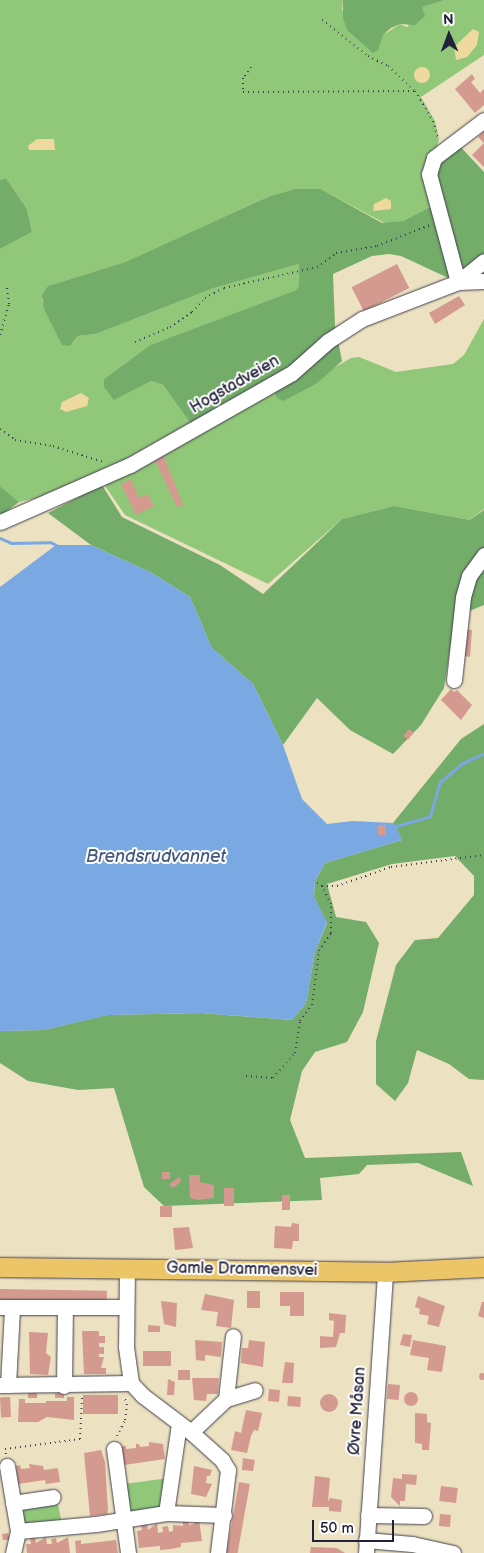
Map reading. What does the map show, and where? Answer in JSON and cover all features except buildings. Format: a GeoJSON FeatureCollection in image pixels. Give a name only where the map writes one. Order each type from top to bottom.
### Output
{"type":"FeatureCollection","features":[{"type":"Feature","properties":{"kind":"main road","name":"Gamle Drammensvei"},"geometry":{"type":"LineString","coordinates":[[0,1267],[384,1272],[484,1267]]}},
{"type":"Feature","properties":{"kind":"street"},"geometry":{"type":"LineString","coordinates":[[484,120],[434,158],[429,174],[440,221],[458,282],[484,261]]}},
{"type":"Feature","properties":{"kind":"street","name":"Hogstadveien"},"geometry":{"type":"LineString","coordinates":[[0,522],[123,468],[292,373],[328,341],[362,319],[458,282],[484,281]]}},
{"type":"Feature","properties":{"kind":"street"},"geometry":{"type":"LineString","coordinates":[[454,680],[463,597],[469,576],[484,555]]}},
{"type":"Feature","properties":{"kind":"street"},"geometry":{"type":"LineString","coordinates":[[127,1268],[125,1307],[126,1348],[131,1383],[222,1460],[228,1470],[218,1553]]}},
{"type":"Feature","properties":{"kind":"street","name":"Øvre Måsan"},"geometry":{"type":"LineString","coordinates":[[366,1546],[384,1272]]}},
{"type":"Feature","properties":{"kind":"street"},"geometry":{"type":"LineString","coordinates":[[125,1307],[6,1308],[4,1385],[84,1386],[131,1383]]}},
{"type":"Feature","properties":{"kind":"street"},"geometry":{"type":"LineString","coordinates":[[64,1386],[65,1308]]}},
{"type":"Feature","properties":{"kind":"street"},"geometry":{"type":"LineString","coordinates":[[226,1399],[233,1336]]}},
{"type":"Feature","properties":{"kind":"street"},"geometry":{"type":"LineString","coordinates":[[166,1513],[185,1428],[226,1399],[255,1390]]}},
{"type":"Feature","properties":{"kind":"street"},"geometry":{"type":"LineString","coordinates":[[114,1449],[128,1553]]}},
{"type":"Feature","properties":{"kind":"street"},"geometry":{"type":"LineString","coordinates":[[7,1466],[18,1532],[12,1553]]}},
{"type":"Feature","properties":{"kind":"street"},"geometry":{"type":"LineString","coordinates":[[13,1503],[53,1496]]}},
{"type":"Feature","properties":{"kind":"street"},"geometry":{"type":"LineString","coordinates":[[18,1532],[125,1520],[166,1513],[224,1515]]}},
{"type":"Feature","properties":{"kind":"street"},"geometry":{"type":"LineString","coordinates":[[368,1515],[424,1516]]}},
{"type":"Feature","properties":{"kind":"street"},"geometry":{"type":"LineString","coordinates":[[366,1546],[412,1544],[453,1553]]}},
{"type":"Feature","properties":{"kind":"path"},"geometry":{"type":"LineString","coordinates":[[322,20],[368,56],[388,66],[415,91],[434,121],[438,139],[434,158]]}},
{"type":"Feature","properties":{"kind":"path"},"geometry":{"type":"LineString","coordinates":[[251,66],[243,78],[242,92],[415,91]]}},
{"type":"Feature","properties":{"kind":"path"},"geometry":{"type":"LineString","coordinates":[[135,342],[170,327],[192,312],[205,298],[224,288],[317,267],[336,253],[376,246],[440,221]]}},
{"type":"Feature","properties":{"kind":"path"},"geometry":{"type":"LineString","coordinates":[[0,335],[9,304],[7,286]]}},
{"type":"Feature","properties":{"kind":"path"},"geometry":{"type":"LineString","coordinates":[[0,429],[16,440],[53,446],[93,460],[116,462],[123,468]]}},
{"type":"Feature","properties":{"kind":"path"},"geometry":{"type":"LineString","coordinates":[[317,883],[322,886],[337,886],[391,868],[484,855]]}},
{"type":"Feature","properties":{"kind":"path"},"geometry":{"type":"LineString","coordinates":[[246,1076],[273,1078],[295,1053],[300,1021],[312,1005],[319,951],[331,933],[331,904],[322,886]]}},
{"type":"Feature","properties":{"kind":"path"},"geometry":{"type":"LineString","coordinates":[[7,1466],[5,1449],[80,1439],[84,1386]]}},
{"type":"Feature","properties":{"kind":"path"},"geometry":{"type":"LineString","coordinates":[[0,1451],[7,1466]]}},
{"type":"Feature","properties":{"kind":"green space"},"geometry":{"type":"Polygon","coordinates":[[[0,0],[343,0],[342,10],[383,35],[400,24],[407,27],[421,7],[445,0],[484,0],[484,55],[421,97],[435,121],[439,139],[434,159],[436,204],[403,221],[386,224],[321,189],[295,189],[270,196],[125,262],[48,286],[42,300],[62,344],[73,343],[78,336],[96,334],[214,288],[299,264],[299,287],[296,290],[150,345],[104,379],[142,385],[151,381],[163,385],[195,429],[270,386],[277,398],[316,384],[325,373],[351,358],[359,357],[396,372],[453,364],[464,355],[484,319],[484,509],[470,520],[394,506],[342,519],[268,584],[125,515],[103,483],[19,502],[0,486],[0,249],[32,232],[27,209],[6,178],[0,180],[0,0]]]}},
{"type":"Feature","properties":{"kind":"green space"},"geometry":{"type":"Polygon","coordinates":[[[343,0],[445,0],[422,7],[425,16],[415,25],[400,24],[391,28],[383,35],[378,50],[373,53],[347,30],[343,18],[343,0]]]}},
{"type":"Feature","properties":{"kind":"green space"},"geometry":{"type":"Polygon","coordinates":[[[456,142],[484,172],[484,263],[457,282],[401,256],[389,254],[372,256],[333,274],[335,326],[342,361],[316,384],[283,401],[277,398],[270,385],[194,428],[163,385],[151,381],[114,400],[104,387],[104,379],[150,345],[296,290],[299,286],[299,264],[214,288],[96,334],[78,336],[70,346],[62,345],[44,309],[42,295],[48,286],[125,262],[270,196],[295,189],[321,189],[382,223],[403,221],[436,204],[430,174],[456,142]]]}},
{"type":"Feature","properties":{"kind":"green space"},"geometry":{"type":"Polygon","coordinates":[[[6,178],[27,209],[32,232],[0,249],[0,180],[6,178]]]}},
{"type":"Feature","properties":{"kind":"green space"},"geometry":{"type":"Polygon","coordinates":[[[102,485],[122,517],[220,565],[263,594],[342,519],[394,506],[470,520],[484,510],[484,605],[455,617],[444,688],[421,725],[393,754],[350,730],[317,698],[283,745],[253,684],[212,648],[190,597],[152,573],[91,545],[48,513],[102,485]]]}},
{"type":"Feature","properties":{"kind":"green space"},"geometry":{"type":"Polygon","coordinates":[[[0,486],[19,502],[0,516],[0,486]]]}},
{"type":"Feature","properties":{"kind":"green space"},"geometry":{"type":"Polygon","coordinates":[[[484,724],[484,1080],[469,1079],[449,1064],[417,1050],[408,1083],[395,1101],[376,1084],[376,1041],[396,965],[415,940],[438,938],[474,895],[474,876],[455,856],[392,864],[327,884],[336,917],[366,922],[379,943],[363,1012],[347,1042],[315,1052],[302,1071],[290,1120],[305,1158],[461,1152],[473,1186],[418,1163],[367,1165],[359,1174],[320,1178],[322,1200],[164,1206],[144,1187],[114,1088],[78,1090],[28,1081],[0,1063],[0,1031],[44,1030],[107,1015],[201,1013],[292,1020],[306,1003],[315,952],[327,923],[314,897],[315,881],[325,863],[402,840],[393,823],[461,739],[484,724]]]}},
{"type":"Feature","properties":{"kind":"green space"},"geometry":{"type":"Polygon","coordinates":[[[169,1478],[160,1510],[127,1515],[124,1484],[169,1478]]]}},
{"type":"Feature","properties":{"kind":"green space"},"geometry":{"type":"Polygon","coordinates":[[[57,1499],[62,1524],[20,1526],[17,1505],[57,1499]]]}},
{"type":"Feature","properties":{"kind":"sand"},"geometry":{"type":"Polygon","coordinates":[[[473,29],[479,32],[477,45],[467,57],[456,60],[454,47],[473,29]]]}},
{"type":"Feature","properties":{"kind":"sand"},"geometry":{"type":"Polygon","coordinates":[[[419,67],[425,67],[430,72],[428,81],[419,83],[414,78],[414,72],[419,67]]]}},
{"type":"Feature","properties":{"kind":"sand"},"geometry":{"type":"Polygon","coordinates":[[[37,139],[54,139],[55,150],[29,150],[28,146],[37,139]]]}},
{"type":"Feature","properties":{"kind":"sand"},"geometry":{"type":"Polygon","coordinates":[[[386,198],[391,201],[391,209],[373,211],[374,204],[386,198]]]}},
{"type":"Feature","properties":{"kind":"sand"},"geometry":{"type":"Polygon","coordinates":[[[81,393],[89,398],[87,406],[66,412],[60,409],[62,402],[81,393]]]}},
{"type":"Feature","properties":{"kind":"water","name":"Brendsrudvannet"},"geometry":{"type":"Polygon","coordinates":[[[56,545],[91,545],[152,573],[190,597],[212,648],[253,684],[283,745],[302,799],[327,824],[353,821],[393,823],[396,826],[402,840],[325,863],[315,881],[314,897],[327,922],[315,952],[306,1003],[292,1020],[201,1013],[108,1015],[44,1030],[0,1031],[0,587],[56,545]]]}},
{"type":"Feature","properties":{"kind":"waterway"},"geometry":{"type":"LineString","coordinates":[[0,538],[11,543],[50,542],[56,545]]}},
{"type":"Feature","properties":{"kind":"waterway"},"geometry":{"type":"LineString","coordinates":[[396,826],[430,816],[440,782],[463,763],[484,753]]}}]}
